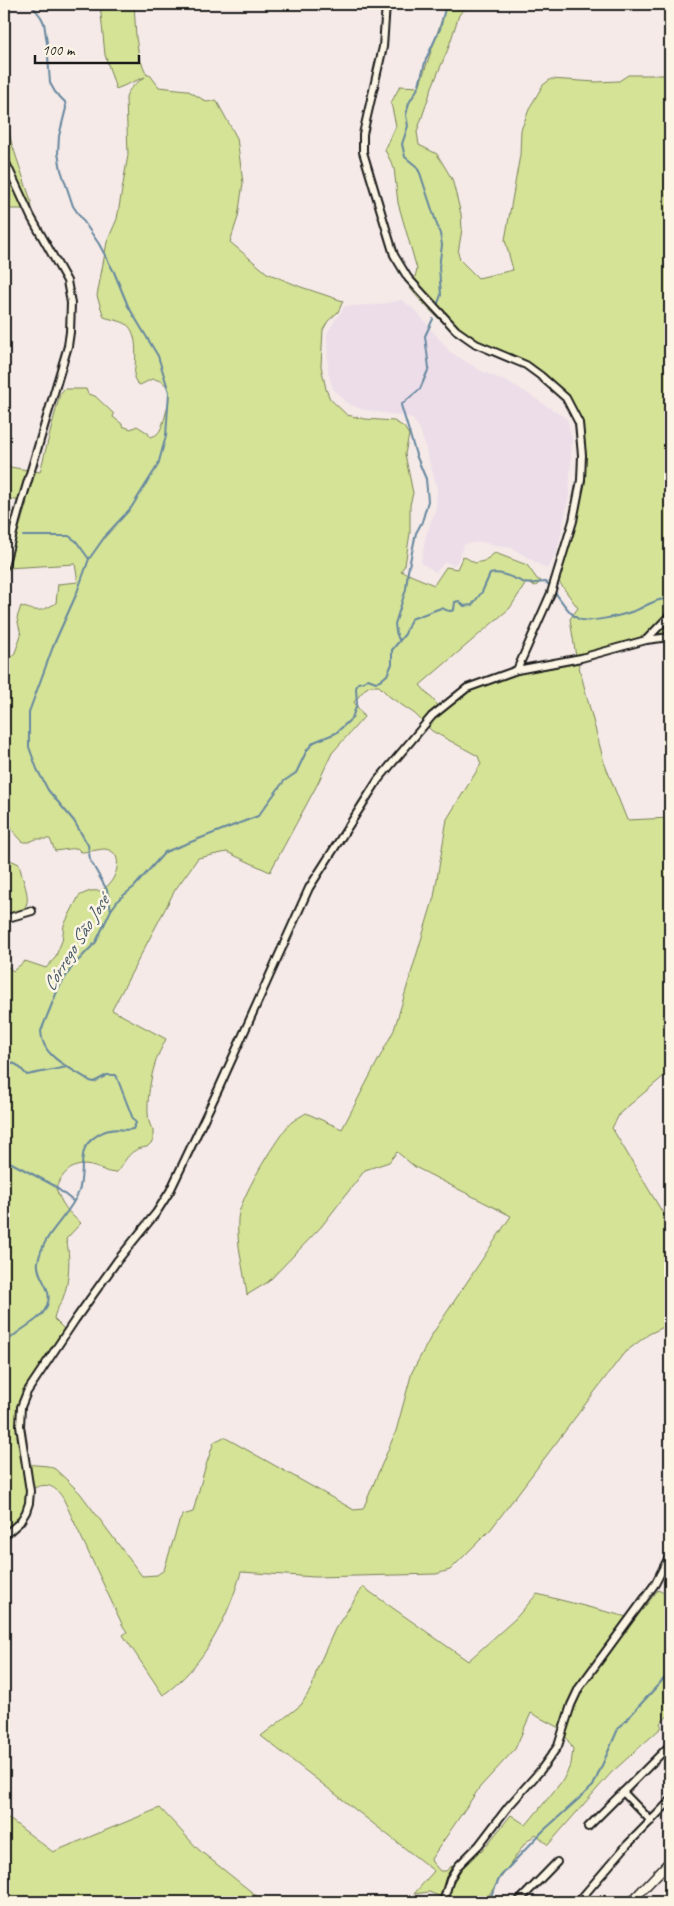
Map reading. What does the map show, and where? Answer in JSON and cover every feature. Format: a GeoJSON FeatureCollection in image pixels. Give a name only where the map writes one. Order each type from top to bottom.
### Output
{"type":"FeatureCollection","features":[{"type":"Feature","properties":{"kind":"street"},"geometry":{"type":"LineString","coordinates":[[386,4],[384,47],[363,134],[363,152],[394,255],[408,278],[456,330],[476,344],[526,365],[547,380],[566,398],[579,423],[582,455],[578,499],[551,593],[517,670]]}},
{"type":"Feature","properties":{"kind":"street"},"geometry":{"type":"LineString","coordinates":[[4,154],[6,163],[31,217],[68,281],[71,303],[68,346],[4,567]]}},
{"type":"Feature","properties":{"kind":"street"},"geometry":{"type":"LineString","coordinates":[[646,640],[670,615]]}},
{"type":"Feature","properties":{"kind":"street"},"geometry":{"type":"LineString","coordinates":[[4,1536],[20,1522],[29,1502],[30,1491],[20,1426],[22,1407],[27,1392],[75,1320],[117,1261],[156,1213],[170,1191],[316,875],[378,780],[432,716],[467,688],[517,670],[581,658],[646,640],[670,637]]}},
{"type":"Feature","properties":{"kind":"street"},"geometry":{"type":"LineString","coordinates":[[4,919],[32,911]]}},
{"type":"Feature","properties":{"kind":"street"},"geometry":{"type":"LineString","coordinates":[[443,1902],[450,1879],[458,1866],[479,1845],[508,1807],[540,1771],[558,1746],[571,1704],[579,1688],[655,1584],[670,1555]]}},
{"type":"Feature","properties":{"kind":"street"},"geometry":{"type":"LineString","coordinates":[[588,1827],[670,1745]]}},
{"type":"Feature","properties":{"kind":"street"},"geometry":{"type":"LineString","coordinates":[[624,1792],[650,1821]]}},
{"type":"Feature","properties":{"kind":"street"},"geometry":{"type":"LineString","coordinates":[[578,1902],[627,1845],[670,1801]]}},
{"type":"Feature","properties":{"kind":"street"},"geometry":{"type":"LineString","coordinates":[[631,1902],[670,1861]]}},
{"type":"Feature","properties":{"kind":"street"},"geometry":{"type":"LineString","coordinates":[[518,1902],[557,1862]]}},
{"type":"Feature","properties":{"kind":"shaded area"},"geometry":{"type":"Polygon","coordinates":[[[402,300],[416,311],[449,351],[479,370],[516,386],[567,419],[572,439],[569,496],[557,552],[547,569],[512,548],[481,542],[464,544],[457,562],[453,565],[445,562],[436,572],[421,563],[426,535],[436,508],[437,488],[420,429],[412,418],[361,409],[346,403],[333,388],[328,373],[327,333],[345,306],[377,305],[402,300]]]}},
{"type":"Feature","properties":{"kind":"green space"},"geometry":{"type":"Polygon","coordinates":[[[100,4],[134,4],[139,57],[147,75],[150,75],[159,87],[187,90],[207,102],[216,100],[237,138],[243,183],[238,217],[230,242],[267,273],[343,301],[338,312],[328,321],[323,330],[321,366],[330,399],[347,415],[365,419],[394,421],[404,427],[409,435],[405,454],[413,493],[410,505],[410,533],[405,565],[401,571],[434,585],[446,567],[457,569],[463,556],[475,563],[484,561],[495,553],[527,565],[537,579],[541,581],[536,586],[526,583],[510,608],[420,685],[443,711],[467,692],[496,679],[578,663],[604,762],[627,820],[670,818],[670,1071],[620,1113],[612,1128],[670,1225],[670,1324],[649,1334],[624,1353],[491,1529],[450,1570],[436,1574],[315,1577],[241,1572],[229,1607],[212,1640],[191,1670],[163,1695],[123,1635],[127,1632],[59,1493],[47,1485],[38,1486],[27,1491],[24,1510],[14,1525],[4,1533],[4,963],[13,971],[25,961],[46,968],[55,958],[62,941],[64,925],[79,896],[91,891],[101,891],[107,886],[115,875],[117,861],[112,851],[105,849],[81,852],[77,848],[55,851],[50,839],[36,839],[23,842],[12,830],[7,814],[4,814],[4,661],[14,655],[21,635],[17,618],[21,606],[39,610],[56,603],[58,584],[78,582],[75,564],[7,568],[27,502],[4,498],[4,466],[40,472],[60,394],[64,389],[86,389],[88,394],[95,396],[114,414],[113,417],[122,426],[131,429],[137,426],[148,433],[150,437],[156,435],[160,430],[169,401],[168,389],[160,381],[152,379],[140,385],[137,383],[134,378],[136,349],[133,334],[126,324],[104,317],[97,296],[107,242],[117,219],[128,155],[126,98],[131,89],[145,77],[116,89],[105,55],[100,4]],[[370,686],[365,689],[354,702],[364,717],[332,753],[270,872],[227,852],[198,858],[175,890],[112,1010],[166,1039],[156,1061],[150,1089],[148,1117],[153,1130],[153,1141],[147,1147],[132,1152],[117,1172],[109,1172],[84,1165],[78,1166],[67,1171],[56,1188],[66,1207],[81,1223],[66,1239],[69,1261],[68,1277],[62,1301],[55,1313],[54,1319],[66,1331],[25,1390],[18,1418],[24,1464],[48,1466],[55,1469],[67,1480],[80,1493],[142,1576],[157,1575],[164,1570],[179,1522],[183,1515],[193,1512],[214,1442],[224,1437],[354,1510],[363,1509],[396,1431],[412,1372],[433,1333],[511,1216],[415,1167],[397,1152],[389,1162],[365,1170],[321,1227],[268,1282],[247,1295],[239,1247],[238,1228],[238,1219],[244,1198],[266,1158],[293,1121],[306,1113],[342,1129],[394,1030],[434,897],[447,819],[481,764],[478,756],[432,731],[415,714],[390,697],[379,686],[370,686]]]}},
{"type":"Feature","properties":{"kind":"green space"},"geometry":{"type":"Polygon","coordinates":[[[447,4],[469,4],[459,15],[417,132],[419,145],[437,154],[452,179],[461,214],[462,229],[458,253],[460,260],[478,278],[513,270],[505,240],[520,155],[521,130],[530,107],[543,85],[551,79],[596,82],[619,81],[628,75],[670,75],[670,634],[576,657],[570,619],[578,608],[554,575],[570,542],[580,478],[581,453],[574,412],[561,394],[543,378],[524,366],[487,352],[462,337],[434,314],[409,287],[413,285],[417,269],[398,203],[394,168],[385,150],[396,126],[391,103],[400,86],[419,87],[447,4]]]}},
{"type":"Feature","properties":{"kind":"green space"},"geometry":{"type":"Polygon","coordinates":[[[4,104],[11,141],[32,209],[4,209],[4,104]]]}},
{"type":"Feature","properties":{"kind":"green space"},"geometry":{"type":"Polygon","coordinates":[[[4,851],[8,859],[19,864],[27,903],[20,912],[4,917],[4,851]]]}},
{"type":"Feature","properties":{"kind":"green space"},"geometry":{"type":"Polygon","coordinates":[[[363,1587],[468,1661],[515,1619],[537,1594],[635,1619],[658,1590],[670,1596],[670,1714],[660,1723],[662,1727],[611,1773],[548,1845],[536,1834],[525,1843],[484,1902],[442,1902],[441,1897],[429,1892],[414,1894],[434,1871],[261,1736],[301,1705],[312,1687],[317,1669],[335,1629],[363,1587]],[[531,1713],[515,1749],[480,1787],[431,1859],[440,1871],[446,1871],[470,1850],[479,1848],[481,1852],[511,1815],[526,1825],[563,1780],[571,1764],[573,1749],[561,1729],[531,1713]]]}},
{"type":"Feature","properties":{"kind":"green space"},"geometry":{"type":"Polygon","coordinates":[[[160,1808],[199,1850],[264,1902],[4,1902],[4,1815],[53,1852],[160,1808]]]}},
{"type":"Feature","properties":{"kind":"waterway"},"geometry":{"type":"LineString","coordinates":[[31,4],[44,23],[50,83],[55,92],[65,102],[66,108],[59,136],[58,153],[61,170],[73,206],[99,244],[114,272],[128,306],[158,356],[169,392],[166,436],[158,465],[131,508],[106,535],[89,559],[76,595],[54,644],[29,712],[29,747],[37,769],[48,790],[74,821],[88,845],[90,860],[107,890],[111,910]]}},
{"type":"Feature","properties":{"kind":"waterway"},"geometry":{"type":"LineString","coordinates":[[437,306],[441,295],[439,267],[442,245],[440,234],[420,173],[416,166],[405,157],[402,144],[408,126],[406,115],[409,103],[418,88],[426,59],[440,29],[446,4]]}},
{"type":"Feature","properties":{"kind":"waterway"},"geometry":{"type":"LineString","coordinates":[[447,8],[453,4]]}},
{"type":"Feature","properties":{"kind":"waterway"},"geometry":{"type":"LineString","coordinates":[[399,640],[395,624],[406,589],[416,533],[422,522],[428,501],[426,479],[416,455],[401,405],[420,389],[429,368],[425,336],[433,319]]}},
{"type":"Feature","properties":{"kind":"waterway"},"geometry":{"type":"LineString","coordinates":[[4,537],[11,536]]}},
{"type":"Feature","properties":{"kind":"waterway"},"geometry":{"type":"LineString","coordinates":[[23,536],[69,536],[76,541],[89,559]]}},
{"type":"Feature","properties":{"kind":"waterway","name":"Córrego São José"},"geometry":{"type":"LineString","coordinates":[[4,1346],[15,1334],[41,1315],[48,1302],[48,1292],[39,1272],[38,1262],[45,1242],[69,1210],[79,1191],[85,1147],[101,1133],[113,1129],[133,1129],[136,1123],[116,1075],[107,1075],[94,1082],[90,1081],[59,1061],[46,1049],[41,1031],[58,989],[72,967],[96,942],[111,910],[119,899],[134,887],[165,852],[258,816],[284,781],[296,773],[307,750],[314,742],[336,733],[352,718],[357,704],[356,688],[358,683],[368,679],[376,682],[380,681],[387,675],[392,664],[392,650],[405,634],[411,619],[441,608],[452,611],[454,610],[455,602],[459,601],[464,606],[472,605],[482,592],[490,574],[503,574],[527,584],[546,582],[568,610],[581,620],[613,617],[634,611],[661,599],[670,600]]}},
{"type":"Feature","properties":{"kind":"waterway"},"geometry":{"type":"LineString","coordinates":[[4,1054],[10,1062],[17,1065],[27,1075],[67,1067]]}},
{"type":"Feature","properties":{"kind":"waterway"},"geometry":{"type":"LineString","coordinates":[[4,1159],[53,1185],[73,1201]]}},
{"type":"Feature","properties":{"kind":"waterway"},"geometry":{"type":"LineString","coordinates":[[486,1902],[500,1877],[521,1854],[543,1831],[593,1786],[618,1729],[670,1672]]}}]}
